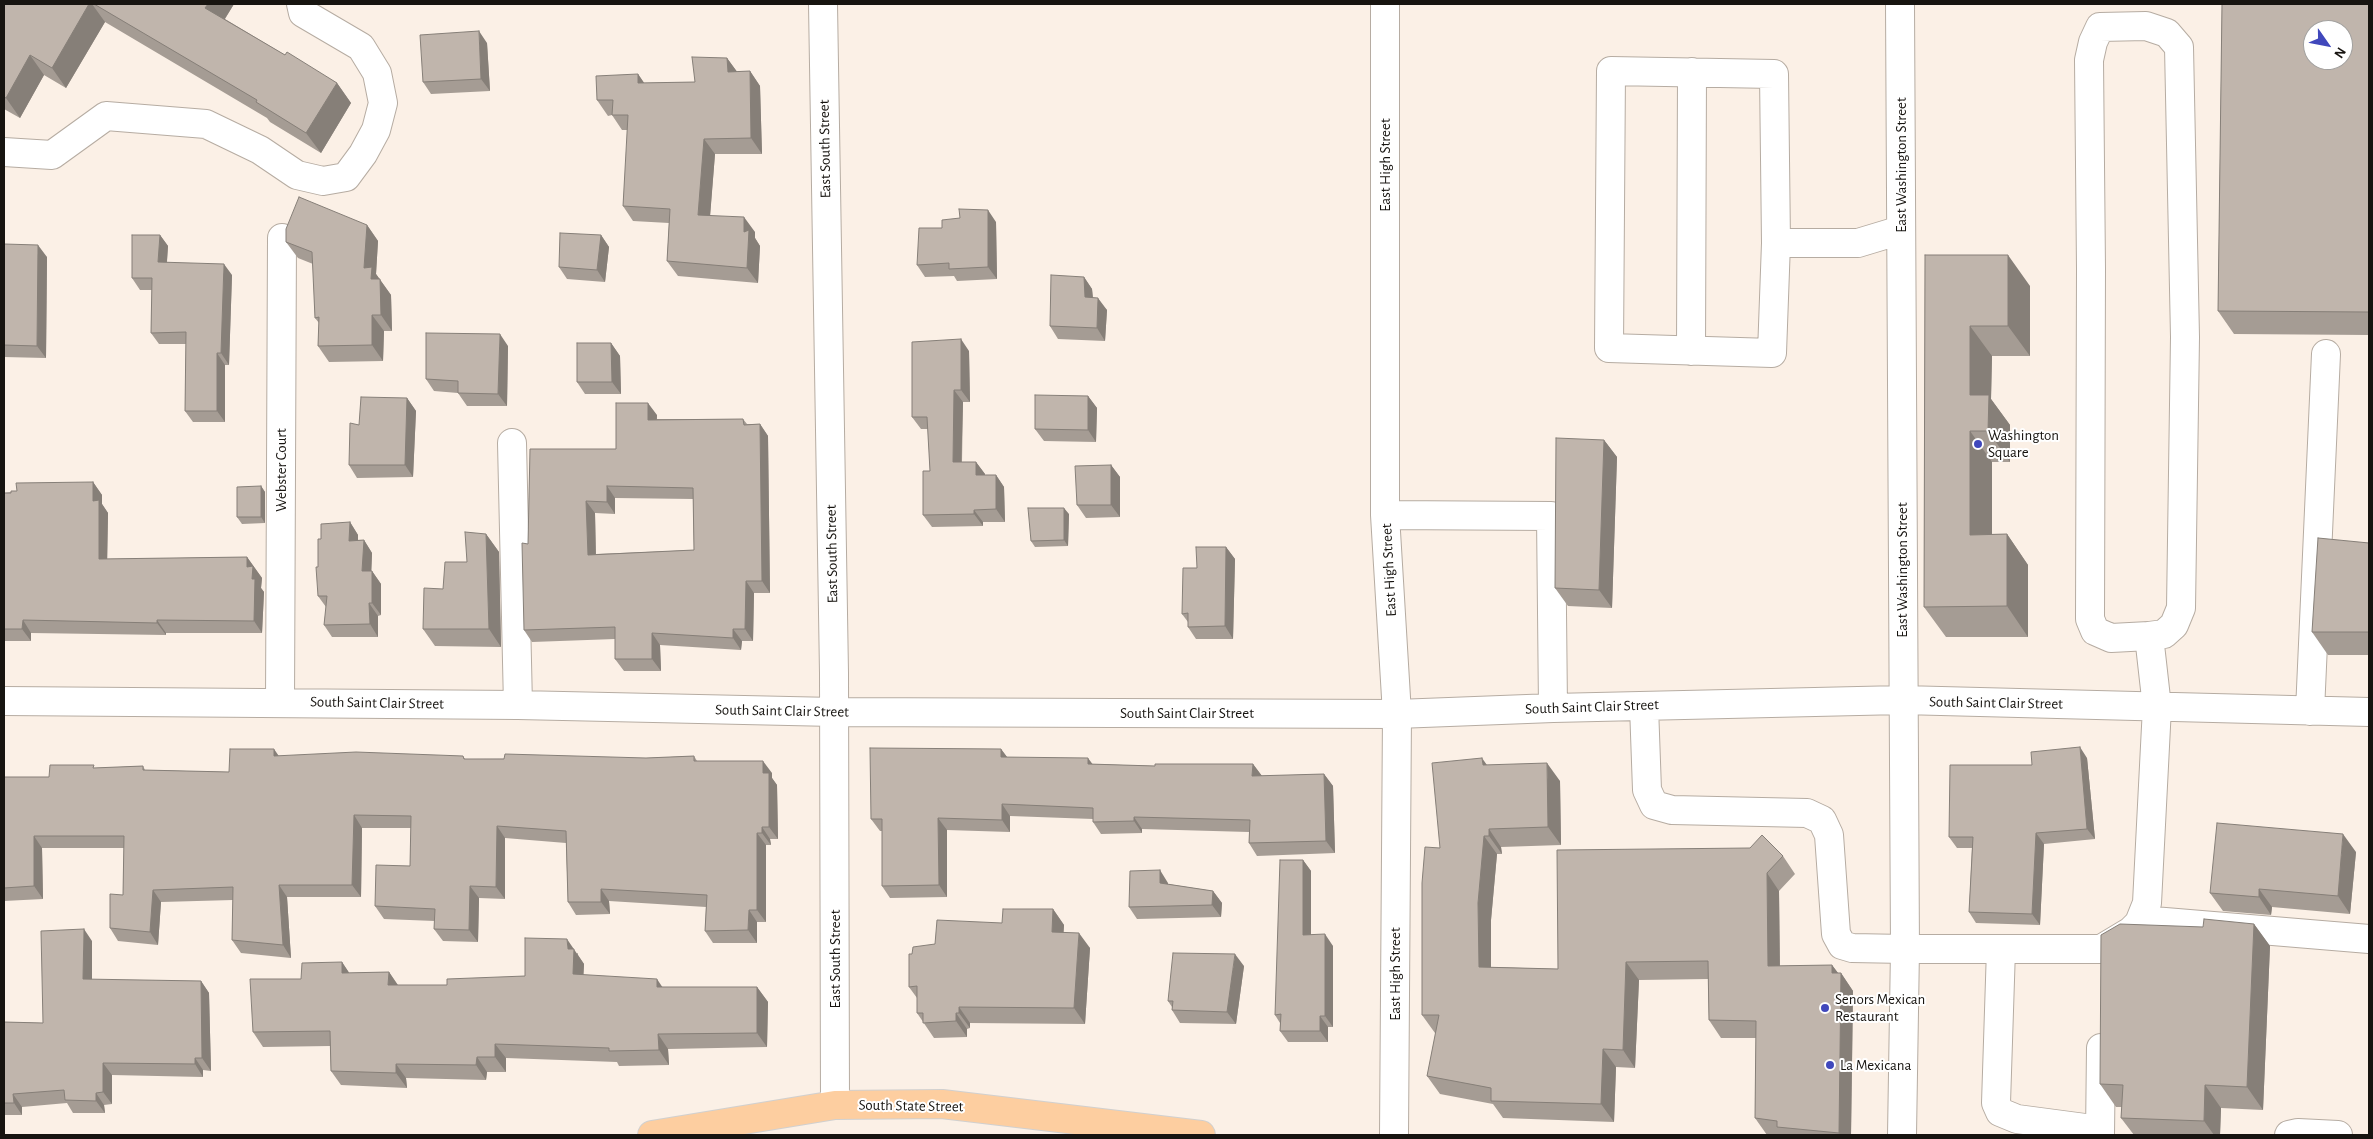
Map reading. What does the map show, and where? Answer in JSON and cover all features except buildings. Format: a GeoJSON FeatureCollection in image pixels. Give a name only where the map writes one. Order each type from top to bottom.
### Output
{"type":"FeatureCollection","features":[{"type":"Feature","properties":{"kind":"main road","name":"South State Street"},"geometry":{"type":"LineString","coordinates":[[652,1135],[835,1105],[942,1104],[1201,1135]]}},
{"type":"Feature","properties":{"kind":"street"},"geometry":{"type":"LineString","coordinates":[[4,152],[52,156],[106,116],[206,124],[260,150],[297,175],[323,181],[346,177],[363,154],[376,130],[383,103],[377,73],[362,47],[303,13],[301,4]]}},
{"type":"Feature","properties":{"kind":"street","name":"East South Street"},"geometry":{"type":"LineString","coordinates":[[823,4],[834,712],[835,1105]]}},
{"type":"Feature","properties":{"kind":"street","name":"East High Street"},"geometry":{"type":"LineString","coordinates":[[1385,4],[1385,515],[1397,714],[1394,1135]]}},
{"type":"Feature","properties":{"kind":"street","name":"East Washington Street"},"geometry":{"type":"LineString","coordinates":[[1900,4],[1902,700],[1905,950],[1902,1135]]}},
{"type":"Feature","properties":{"kind":"street"},"geometry":{"type":"LineString","coordinates":[[2146,26],[2167,33],[2178,47],[2185,338],[2181,608],[2174,625],[2164,634],[2149,636],[2111,638],[2095,631],[2090,619],[2091,268],[2089,60],[2093,42],[2100,27],[2146,26]]}},
{"type":"Feature","properties":{"kind":"street"},"geometry":{"type":"LineString","coordinates":[[1611,71],[1774,74],[1776,244],[1772,353],[1609,348],[1611,71]]}},
{"type":"Feature","properties":{"kind":"street"},"geometry":{"type":"LineString","coordinates":[[1691,351],[1692,72]]}},
{"type":"Feature","properties":{"kind":"street"},"geometry":{"type":"LineString","coordinates":[[1776,244],[1858,243],[1901,230]]}},
{"type":"Feature","properties":{"kind":"street","name":"Webster Court"},"geometry":{"type":"LineString","coordinates":[[280,702],[282,238]]}},
{"type":"Feature","properties":{"kind":"street"},"geometry":{"type":"LineString","coordinates":[[2310,711],[2326,354]]}},
{"type":"Feature","properties":{"kind":"street"},"geometry":{"type":"LineString","coordinates":[[512,443],[518,705]]}},
{"type":"Feature","properties":{"kind":"street"},"geometry":{"type":"LineString","coordinates":[[1385,515],[1551,516],[1553,708]]}},
{"type":"Feature","properties":{"kind":"street"},"geometry":{"type":"LineString","coordinates":[[1644,706],[1647,790],[1654,805],[1672,810],[1807,813],[1822,820],[1829,835],[1836,934],[1842,946],[1905,950],[2101,949],[2131,931],[2141,920],[2147,904],[2157,707],[2149,636]]}},
{"type":"Feature","properties":{"kind":"street","name":"South Saint Clair Street"},"geometry":{"type":"LineString","coordinates":[[4,701],[518,705],[834,712],[1397,714],[1553,708],[1902,700],[2369,712]]}},
{"type":"Feature","properties":{"kind":"street"},"geometry":{"type":"LineString","coordinates":[[2141,920],[2369,939]]}},
{"type":"Feature","properties":{"kind":"street"},"geometry":{"type":"LineString","coordinates":[[2001,949],[1996,1103],[2000,1112],[2016,1119],[2100,1133],[2101,1025]]}},
{"type":"Feature","properties":{"kind":"street"},"geometry":{"type":"LineString","coordinates":[[2101,949],[2101,977]]}},
{"type":"Feature","properties":{"kind":"street"},"geometry":{"type":"LineString","coordinates":[[2289,1135],[2298,1133],[2338,1135]]}},
{"type":"Feature","properties":{"kind":"place","name":"Washington Square"},"geometry":{"type":"Point","coordinates":[1978,444]}},
{"type":"Feature","properties":{"kind":"place","name":"Senors Mexican Restaurant"},"geometry":{"type":"Point","coordinates":[1825,1008]}},
{"type":"Feature","properties":{"kind":"place","name":"La Mexicana"},"geometry":{"type":"Point","coordinates":[1830,1065]}}]}
